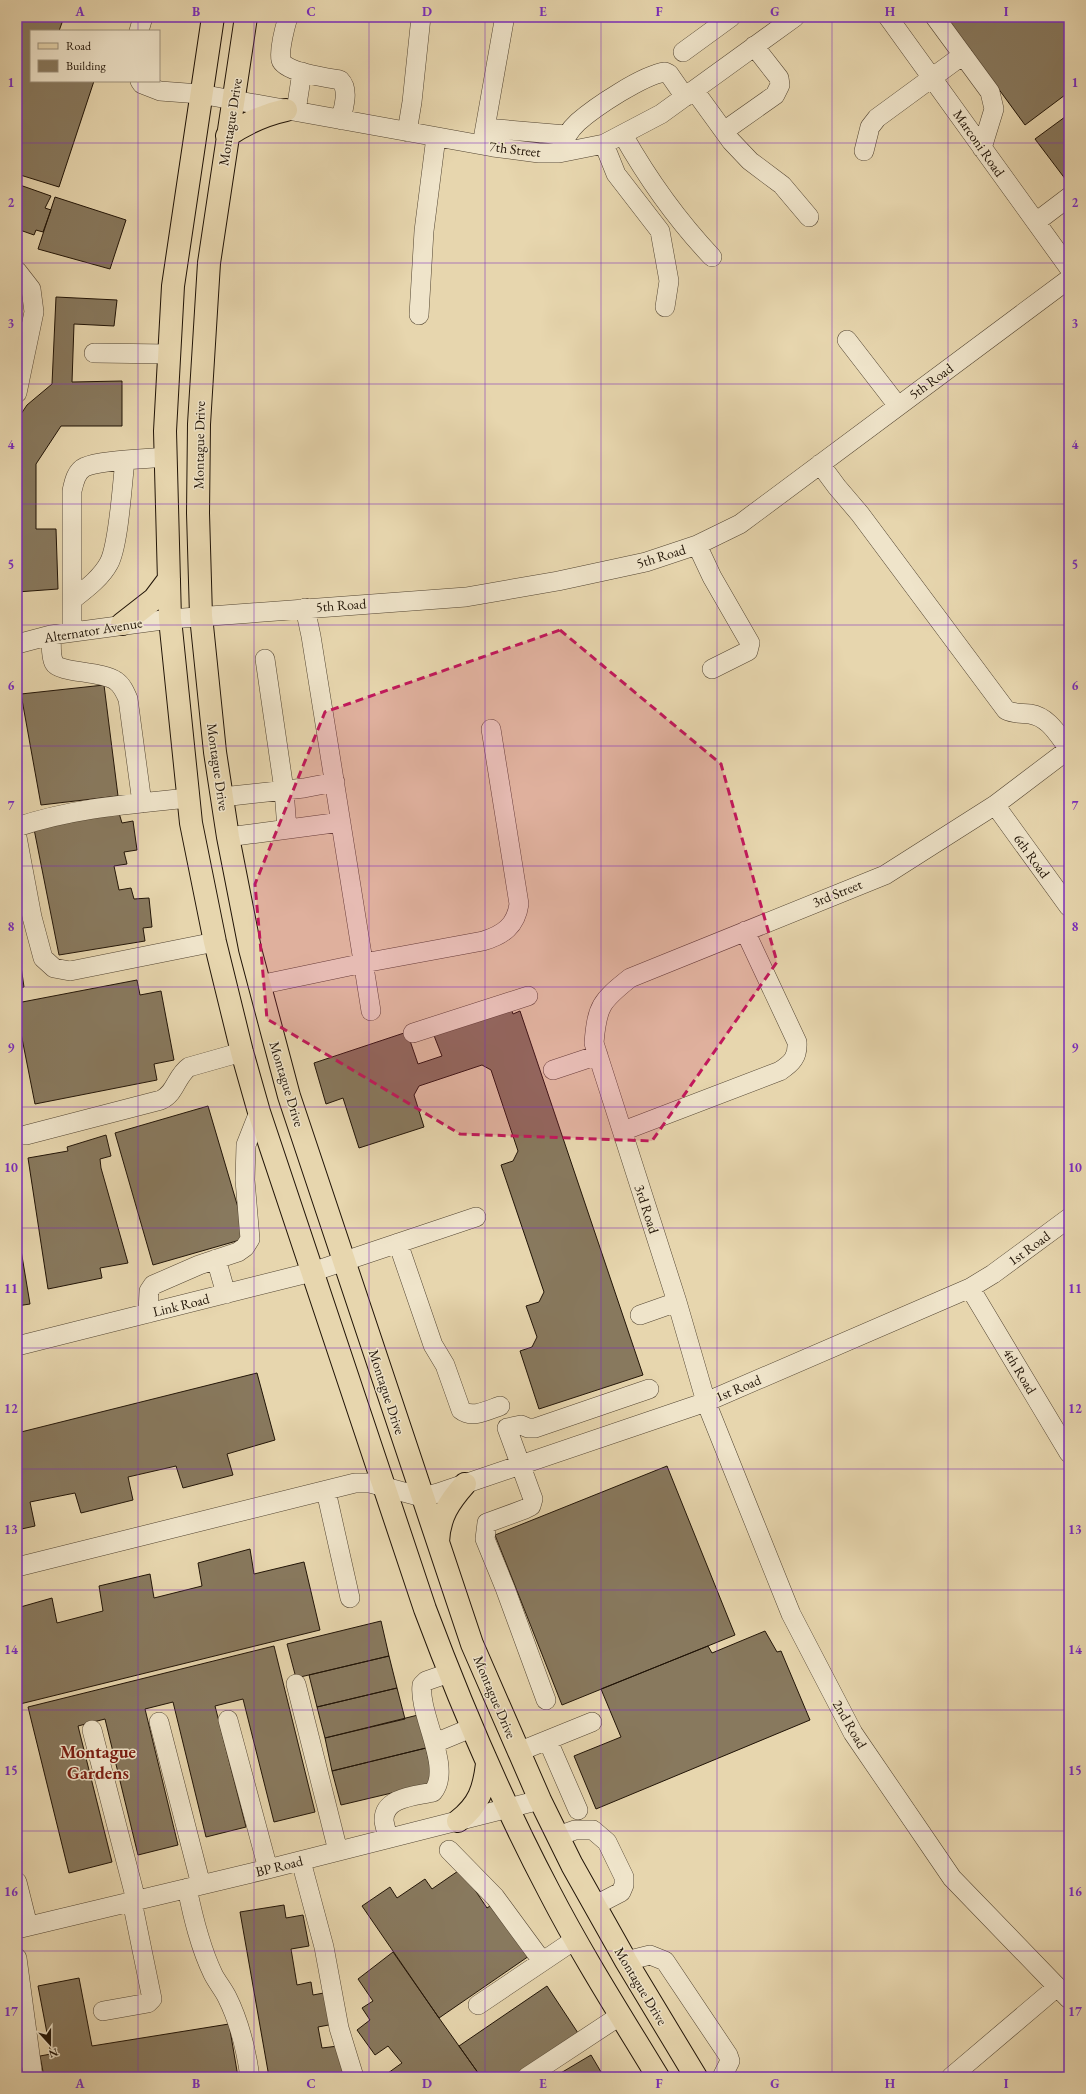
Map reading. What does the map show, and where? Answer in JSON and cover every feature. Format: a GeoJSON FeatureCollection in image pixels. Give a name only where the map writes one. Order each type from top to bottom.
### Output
{"type":"FeatureCollection","features":[{"type":"Feature","properties":{"kind":"main road"},"geometry":{"type":"LineString","coordinates":[[213,17],[200,94],[173,286],[165,430],[170,619],[188,798],[202,883],[242,1052],[259,1112],[425,1609],[449,1673],[487,1764],[549,1892],[658,2077]]}},
{"type":"Feature","properties":{"kind":"main road","name":"Montague Drive"},"geometry":{"type":"LineString","coordinates":[[246,17],[232,100],[209,263],[199,424],[198,513],[201,616],[215,752],[228,837],[259,985],[289,1096],[472,1644],[540,1800],[594,1906],[696,2077]]}},
{"type":"Feature","properties":{"kind":"main road"},"geometry":{"type":"LineString","coordinates":[[227,136],[259,117],[291,110]]}},
{"type":"Feature","properties":{"kind":"main road"},"geometry":{"type":"LineString","coordinates":[[122,624],[154,599],[169,579]]}},
{"type":"Feature","properties":{"kind":"main road"},"geometry":{"type":"LineString","coordinates":[[438,1545],[439,1528],[444,1511],[466,1484]]}},
{"type":"Feature","properties":{"kind":"main road"},"geometry":{"type":"LineString","coordinates":[[458,1821],[471,1811],[479,1797],[485,1780],[487,1764]]}},
{"type":"Feature","properties":{"kind":"street"},"geometry":{"type":"LineString","coordinates":[[139,30],[143,17]]}},
{"type":"Feature","properties":{"kind":"street"},"geometry":{"type":"LineString","coordinates":[[288,17],[281,59],[286,67],[340,80],[343,83],[346,93],[342,120]]}},
{"type":"Feature","properties":{"kind":"street"},"geometry":{"type":"LineString","coordinates":[[407,132],[412,102],[421,17]]}},
{"type":"Feature","properties":{"kind":"street"},"geometry":{"type":"LineString","coordinates":[[683,52],[731,17]]}},
{"type":"Feature","properties":{"kind":"street","name":"7th Street"},"geometry":{"type":"LineString","coordinates":[[141,82],[142,84],[160,91],[200,94],[436,137],[484,136],[539,153],[559,153],[604,144],[661,114],[795,17]]}},
{"type":"Feature","properties":{"kind":"street","name":"Marconi Road"},"geometry":{"type":"LineString","coordinates":[[888,17],[1069,268]]}},
{"type":"Feature","properties":{"kind":"street"},"geometry":{"type":"LineString","coordinates":[[935,17],[990,92],[994,109],[982,148]]}},
{"type":"Feature","properties":{"kind":"street"},"geometry":{"type":"LineString","coordinates":[[504,21],[484,136],[566,135]]}},
{"type":"Feature","properties":{"kind":"street"},"geometry":{"type":"LineString","coordinates":[[724,131],[776,96],[779,91],[779,78],[754,46]]}},
{"type":"Feature","properties":{"kind":"street"},"geometry":{"type":"LineString","coordinates":[[864,151],[870,127],[877,118],[964,55]]}},
{"type":"Feature","properties":{"kind":"street"},"geometry":{"type":"LineString","coordinates":[[291,110],[302,72]]}},
{"type":"Feature","properties":{"kind":"street"},"geometry":{"type":"LineString","coordinates":[[559,153],[566,135],[577,122],[645,77],[665,72],[690,94],[750,160],[782,185],[809,217]]}},
{"type":"Feature","properties":{"kind":"street"},"geometry":{"type":"LineString","coordinates":[[623,135],[639,163],[678,218],[712,257]]}},
{"type":"Feature","properties":{"kind":"street"},"geometry":{"type":"LineString","coordinates":[[419,315],[424,231],[436,137]]}},
{"type":"Feature","properties":{"kind":"street"},"geometry":{"type":"LineString","coordinates":[[604,144],[616,174],[660,231],[668,280],[665,308]]}},
{"type":"Feature","properties":{"kind":"street"},"geometry":{"type":"LineString","coordinates":[[1036,222],[1069,197]]}},
{"type":"Feature","properties":{"kind":"street"},"geometry":{"type":"LineString","coordinates":[[17,271],[31,289],[34,312],[17,393]]}},
{"type":"Feature","properties":{"kind":"street","name":"5th Road"},"geometry":{"type":"LineString","coordinates":[[170,619],[466,597],[558,581],[646,562],[697,545],[740,524],[1069,279]]}},
{"type":"Feature","properties":{"kind":"street"},"geometry":{"type":"LineString","coordinates":[[847,340],[898,406]]}},
{"type":"Feature","properties":{"kind":"street"},"geometry":{"type":"LineString","coordinates":[[94,353],[170,354]]}},
{"type":"Feature","properties":{"kind":"street"},"geometry":{"type":"LineString","coordinates":[[72,632],[72,491],[74,478],[84,467],[166,457]]}},
{"type":"Feature","properties":{"kind":"street"},"geometry":{"type":"LineString","coordinates":[[72,600],[92,584],[110,562],[115,541],[125,461]]}},
{"type":"Feature","properties":{"kind":"street"},"geometry":{"type":"LineString","coordinates":[[820,464],[865,520],[1006,710],[1013,713],[1028,714],[1044,719],[1069,749]]}},
{"type":"Feature","properties":{"kind":"street"},"geometry":{"type":"LineString","coordinates":[[697,545],[712,576],[750,643],[748,651],[712,669]]}},
{"type":"Feature","properties":{"kind":"street"},"geometry":{"type":"LineString","coordinates":[[305,608],[312,636],[371,1011]]}},
{"type":"Feature","properties":{"kind":"street","name":"Alternator Avenue"},"geometry":{"type":"LineString","coordinates":[[17,644],[51,635],[122,624],[170,619]]}},
{"type":"Feature","properties":{"kind":"street"},"geometry":{"type":"LineString","coordinates":[[51,635],[52,658],[55,665],[60,668],[91,672],[114,680],[125,692],[128,698],[142,803]]}},
{"type":"Feature","properties":{"kind":"street"},"geometry":{"type":"LineString","coordinates":[[265,659],[284,790],[287,829]]}},
{"type":"Feature","properties":{"kind":"street"},"geometry":{"type":"LineString","coordinates":[[259,985],[364,963],[483,941],[500,936],[512,925],[518,914],[519,904],[491,729]]}},
{"type":"Feature","properties":{"kind":"street","name":"3rd Street"},"geometry":{"type":"LineString","coordinates":[[597,1015],[609,994],[630,978],[884,875],[995,805],[1069,749]]}},
{"type":"Feature","properties":{"kind":"street"},"geometry":{"type":"LineString","coordinates":[[222,797],[284,790],[335,782]]}},
{"type":"Feature","properties":{"kind":"street"},"geometry":{"type":"LineString","coordinates":[[17,827],[40,819],[71,812],[188,798]]}},
{"type":"Feature","properties":{"kind":"street","name":"6th Road"},"geometry":{"type":"LineString","coordinates":[[995,805],[1069,907]]}},
{"type":"Feature","properties":{"kind":"street"},"geometry":{"type":"LineString","coordinates":[[228,837],[341,822]]}},
{"type":"Feature","properties":{"kind":"street"},"geometry":{"type":"LineString","coordinates":[[17,837],[32,917],[43,958],[54,968],[70,971],[215,942]]}},
{"type":"Feature","properties":{"kind":"street"},"geometry":{"type":"LineString","coordinates":[[623,1131],[780,1071],[792,1063],[797,1053],[797,1042],[745,931]]}},
{"type":"Feature","properties":{"kind":"street"},"geometry":{"type":"LineString","coordinates":[[413,1033],[528,996]]}},
{"type":"Feature","properties":{"kind":"street","name":"3rd Road"},"geometry":{"type":"LineString","coordinates":[[597,1015],[594,1043],[677,1302],[706,1402]]}},
{"type":"Feature","properties":{"kind":"street"},"geometry":{"type":"LineString","coordinates":[[26,1135],[161,1100],[168,1097],[184,1071],[189,1067],[242,1052]]}},
{"type":"Feature","properties":{"kind":"street"},"geometry":{"type":"LineString","coordinates":[[554,1070],[598,1055]]}},
{"type":"Feature","properties":{"kind":"street"},"geometry":{"type":"LineString","coordinates":[[148,1313],[149,1291],[153,1285],[161,1280],[238,1252],[245,1247],[250,1239],[245,1180],[246,1145],[259,1112]]}},
{"type":"Feature","properties":{"kind":"street","name":"Link Road"},"geometry":{"type":"LineString","coordinates":[[17,1346],[312,1272],[476,1217]]}},
{"type":"Feature","properties":{"kind":"street","name":"1st Road"},"geometry":{"type":"LineString","coordinates":[[422,1497],[520,1466],[706,1402],[970,1288],[993,1274],[1069,1218]]}},
{"type":"Feature","properties":{"kind":"street"},"geometry":{"type":"LineString","coordinates":[[398,1243],[433,1345],[448,1372],[461,1410],[466,1414],[472,1414],[500,1406]]}},
{"type":"Feature","properties":{"kind":"street"},"geometry":{"type":"LineString","coordinates":[[216,1259],[226,1294]]}},
{"type":"Feature","properties":{"kind":"street","name":"4th Road"},"geometry":{"type":"LineString","coordinates":[[970,1288],[1069,1453]]}},
{"type":"Feature","properties":{"kind":"street"},"geometry":{"type":"LineString","coordinates":[[640,1315],[677,1302]]}},
{"type":"Feature","properties":{"kind":"street"},"geometry":{"type":"LineString","coordinates":[[546,1700],[505,1588],[485,1539],[487,1523],[531,1506],[533,1500],[507,1428],[521,1425],[528,1428],[535,1428],[650,1389]]}},
{"type":"Feature","properties":{"kind":"street","name":"2nd Road"},"geometry":{"type":"LineString","coordinates":[[706,1402],[791,1614],[854,1733],[952,1878],[1063,1993]]}},
{"type":"Feature","properties":{"kind":"street"},"geometry":{"type":"LineString","coordinates":[[17,1567],[355,1483],[370,1483],[422,1497]]}},
{"type":"Feature","properties":{"kind":"street"},"geometry":{"type":"LineString","coordinates":[[326,1491],[350,1598]]}},
{"type":"Feature","properties":{"kind":"street"},"geometry":{"type":"LineString","coordinates":[[388,1839],[384,1820],[386,1809],[394,1801],[433,1792],[437,1787],[439,1781],[435,1742],[421,1700],[422,1685],[449,1673]]}},
{"type":"Feature","properties":{"kind":"street"},"geometry":{"type":"LineString","coordinates":[[296,1684],[338,1851]]}},
{"type":"Feature","properties":{"kind":"street"},"geometry":{"type":"LineString","coordinates":[[228,1720],[268,1869]]}},
{"type":"Feature","properties":{"kind":"street"},"geometry":{"type":"LineString","coordinates":[[159,1722],[194,1887],[197,1934],[210,1968],[235,2013],[244,2043],[250,2077]]}},
{"type":"Feature","properties":{"kind":"street"},"geometry":{"type":"LineString","coordinates":[[518,1752],[592,1722]]}},
{"type":"Feature","properties":{"kind":"street"},"geometry":{"type":"LineString","coordinates":[[435,1742],[471,1728]]}},
{"type":"Feature","properties":{"kind":"street"},"geometry":{"type":"LineString","coordinates":[[92,1730],[134,1901],[152,1999],[148,2003],[103,2011]]}},
{"type":"Feature","properties":{"kind":"street"},"geometry":{"type":"LineString","coordinates":[[548,1741],[578,1810]]}},
{"type":"Feature","properties":{"kind":"street","name":"BP Road"},"geometry":{"type":"LineString","coordinates":[[23,1927],[301,1861],[540,1800]]}},
{"type":"Feature","properties":{"kind":"street"},"geometry":{"type":"LineString","coordinates":[[558,1836],[575,1830],[593,1830],[607,1842],[624,1878],[624,1885],[621,1892],[594,1906]]}},
{"type":"Feature","properties":{"kind":"street"},"geometry":{"type":"LineString","coordinates":[[449,1850],[495,1897],[542,1961]]}},
{"type":"Feature","properties":{"kind":"street"},"geometry":{"type":"LineString","coordinates":[[301,1861],[324,1948],[339,2028],[354,2077]]}},
{"type":"Feature","properties":{"kind":"street"},"geometry":{"type":"LineString","coordinates":[[17,1882],[23,1927]]}},
{"type":"Feature","properties":{"kind":"street"},"geometry":{"type":"LineString","coordinates":[[478,2005],[576,1939]]}},
{"type":"Feature","properties":{"kind":"street"},"geometry":{"type":"LineString","coordinates":[[626,1961],[650,1955],[665,1961],[728,2055],[730,2061],[722,2077]]}},
{"type":"Feature","properties":{"kind":"street"},"geometry":{"type":"LineString","coordinates":[[17,1958],[33,2077]]}},
{"type":"Feature","properties":{"kind":"street"},"geometry":{"type":"LineString","coordinates":[[951,2077],[1063,1993]]}},
{"type":"Feature","properties":{"kind":"street"},"geometry":{"type":"LineString","coordinates":[[527,2077],[621,2015]]}},
{"type":"Feature","properties":{"kind":"highlighted area"},"geometry":{"type":"Polygon","coordinates":[[[560,630],[721,764],[777,962],[652,1141],[460,1134],[267,1019],[255,884],[325,712],[560,630]]]}},
{"type":"Feature","properties":{"kind":"building"},"geometry":{"type":"Polygon","coordinates":[[[17,17],[64,17],[59,30],[30,30],[30,82],[94,82],[59,187],[17,174],[17,17]]]}},
{"type":"Feature","properties":{"kind":"building"},"geometry":{"type":"Polygon","coordinates":[[[946,17],[1069,17],[1069,92],[1025,125],[946,17]]]}},
{"type":"Feature","properties":{"kind":"building"},"geometry":{"type":"Polygon","coordinates":[[[1069,114],[1069,178],[1066,180],[1035,139],[1069,114]]]}},
{"type":"Feature","properties":{"kind":"building"},"geometry":{"type":"Polygon","coordinates":[[[17,184],[51,196],[45,208],[51,210],[43,232],[36,230],[34,235],[17,229],[17,184]]]}},
{"type":"Feature","properties":{"kind":"building"},"geometry":{"type":"Polygon","coordinates":[[[55,197],[126,220],[110,269],[38,249],[55,197]]]}},
{"type":"Feature","properties":{"kind":"building"},"geometry":{"type":"Polygon","coordinates":[[[56,297],[117,300],[114,326],[74,324],[72,382],[122,381],[122,426],[61,426],[36,464],[36,529],[56,529],[58,589],[17,592],[17,420],[27,405],[52,384],[56,297]]]}},
{"type":"Feature","properties":{"kind":"building"},"geometry":{"type":"Polygon","coordinates":[[[104,685],[118,796],[41,805],[21,694],[104,685]]]}},
{"type":"Feature","properties":{"kind":"building"},"geometry":{"type":"Polygon","coordinates":[[[119,813],[122,823],[133,821],[137,850],[124,852],[127,864],[114,866],[119,890],[131,888],[134,899],[149,898],[152,927],[143,928],[145,941],[59,955],[34,829],[119,813]]]}},
{"type":"Feature","properties":{"kind":"building"},"geometry":{"type":"Polygon","coordinates":[[[17,939],[24,987],[17,988],[17,939]]]}},
{"type":"Feature","properties":{"kind":"building"},"geometry":{"type":"Polygon","coordinates":[[[137,980],[140,995],[161,991],[174,1060],[154,1064],[157,1080],[35,1104],[17,1013],[17,1003],[137,980]]]}},
{"type":"Feature","properties":{"kind":"building"},"geometry":{"type":"Polygon","coordinates":[[[510,1006],[513,1014],[520,1011],[643,1375],[539,1409],[520,1351],[532,1347],[537,1337],[526,1306],[539,1302],[544,1292],[501,1165],[513,1161],[518,1151],[491,1070],[482,1065],[419,1086],[414,1095],[424,1127],[359,1148],[343,1098],[326,1104],[314,1063],[407,1032],[418,1064],[442,1056],[433,1033],[510,1006]]]}},
{"type":"Feature","properties":{"kind":"building"},"geometry":{"type":"Polygon","coordinates":[[[208,1106],[247,1238],[153,1265],[115,1133],[208,1106]]]}},
{"type":"Feature","properties":{"kind":"building"},"geometry":{"type":"Polygon","coordinates":[[[106,1135],[111,1156],[100,1159],[101,1168],[128,1263],[100,1268],[102,1278],[48,1289],[28,1158],[68,1151],[67,1147],[106,1135]]]}},
{"type":"Feature","properties":{"kind":"building"},"geometry":{"type":"Polygon","coordinates":[[[17,1226],[30,1304],[17,1306],[17,1226]]]}},
{"type":"Feature","properties":{"kind":"building"},"geometry":{"type":"Polygon","coordinates":[[[257,1373],[275,1440],[227,1454],[233,1475],[183,1488],[176,1466],[128,1477],[133,1500],[81,1513],[75,1493],[30,1502],[35,1526],[17,1530],[17,1433],[257,1373]]]}},
{"type":"Feature","properties":{"kind":"building"},"geometry":{"type":"Polygon","coordinates":[[[667,1466],[735,1635],[562,1705],[495,1535],[667,1466]]]}},
{"type":"Feature","properties":{"kind":"building"},"geometry":{"type":"Polygon","coordinates":[[[250,1549],[254,1574],[304,1562],[320,1630],[20,1704],[17,1690],[17,1608],[52,1598],[57,1623],[103,1611],[99,1586],[150,1574],[154,1598],[202,1586],[198,1563],[250,1549]]]}},
{"type":"Feature","properties":{"kind":"building"},"geometry":{"type":"Polygon","coordinates":[[[381,1621],[389,1656],[296,1678],[287,1644],[381,1621]]]}},
{"type":"Feature","properties":{"kind":"building"},"geometry":{"type":"Polygon","coordinates":[[[765,1631],[777,1652],[781,1651],[810,1720],[596,1809],[574,1756],[621,1737],[601,1689],[708,1646],[712,1653],[765,1631]]]}},
{"type":"Feature","properties":{"kind":"building"},"geometry":{"type":"Polygon","coordinates":[[[274,1646],[315,1812],[274,1822],[243,1699],[215,1706],[246,1827],[206,1837],[173,1702],[145,1709],[178,1845],[138,1855],[105,1719],[78,1726],[112,1862],[69,1873],[28,1707],[274,1646]]]}},
{"type":"Feature","properties":{"kind":"building"},"geometry":{"type":"Polygon","coordinates":[[[389,1656],[397,1688],[317,1707],[309,1675],[389,1656]]]}},
{"type":"Feature","properties":{"kind":"building"},"geometry":{"type":"Polygon","coordinates":[[[397,1688],[405,1719],[325,1738],[317,1707],[397,1688]]]}},
{"type":"Feature","properties":{"kind":"building"},"geometry":{"type":"Polygon","coordinates":[[[418,1715],[426,1748],[332,1771],[325,1738],[418,1715]]]}},
{"type":"Feature","properties":{"kind":"building"},"geometry":{"type":"Polygon","coordinates":[[[426,1748],[434,1783],[341,1805],[332,1771],[426,1748]]]}},
{"type":"Feature","properties":{"kind":"building"},"geometry":{"type":"Polygon","coordinates":[[[461,1869],[487,1908],[493,1904],[529,1956],[439,2018],[362,1906],[390,1887],[397,1898],[425,1879],[432,1889],[461,1869]]]}},
{"type":"Feature","properties":{"kind":"building"},"geometry":{"type":"Polygon","coordinates":[[[284,1905],[286,1918],[303,1915],[309,1946],[291,1949],[297,1985],[311,1982],[313,1995],[329,1992],[334,2024],[318,2027],[322,2048],[338,2046],[344,2077],[269,2077],[240,1912],[284,1905]]]}},
{"type":"Feature","properties":{"kind":"building"},"geometry":{"type":"Polygon","coordinates":[[[393,1952],[481,2077],[391,2077],[388,2073],[402,2063],[388,2046],[375,2055],[357,2030],[370,2020],[362,2008],[373,2001],[358,1979],[393,1952]]]}},
{"type":"Feature","properties":{"kind":"building"},"geometry":{"type":"Polygon","coordinates":[[[79,1978],[92,2046],[229,2024],[238,2077],[44,2077],[40,2056],[51,2054],[38,1986],[79,1978]]]}},
{"type":"Feature","properties":{"kind":"building"},"geometry":{"type":"Polygon","coordinates":[[[547,1986],[580,2036],[520,2077],[481,2077],[459,2046],[547,1986]]]}},
{"type":"Feature","properties":{"kind":"building"},"geometry":{"type":"Polygon","coordinates":[[[591,2055],[604,2077],[554,2077],[591,2055]]]}},
{"type":"Feature","properties":{"kind":"district","name":"Montague Gardens"},"geometry":{"type":"Point","coordinates":[98,1762]}}]}
